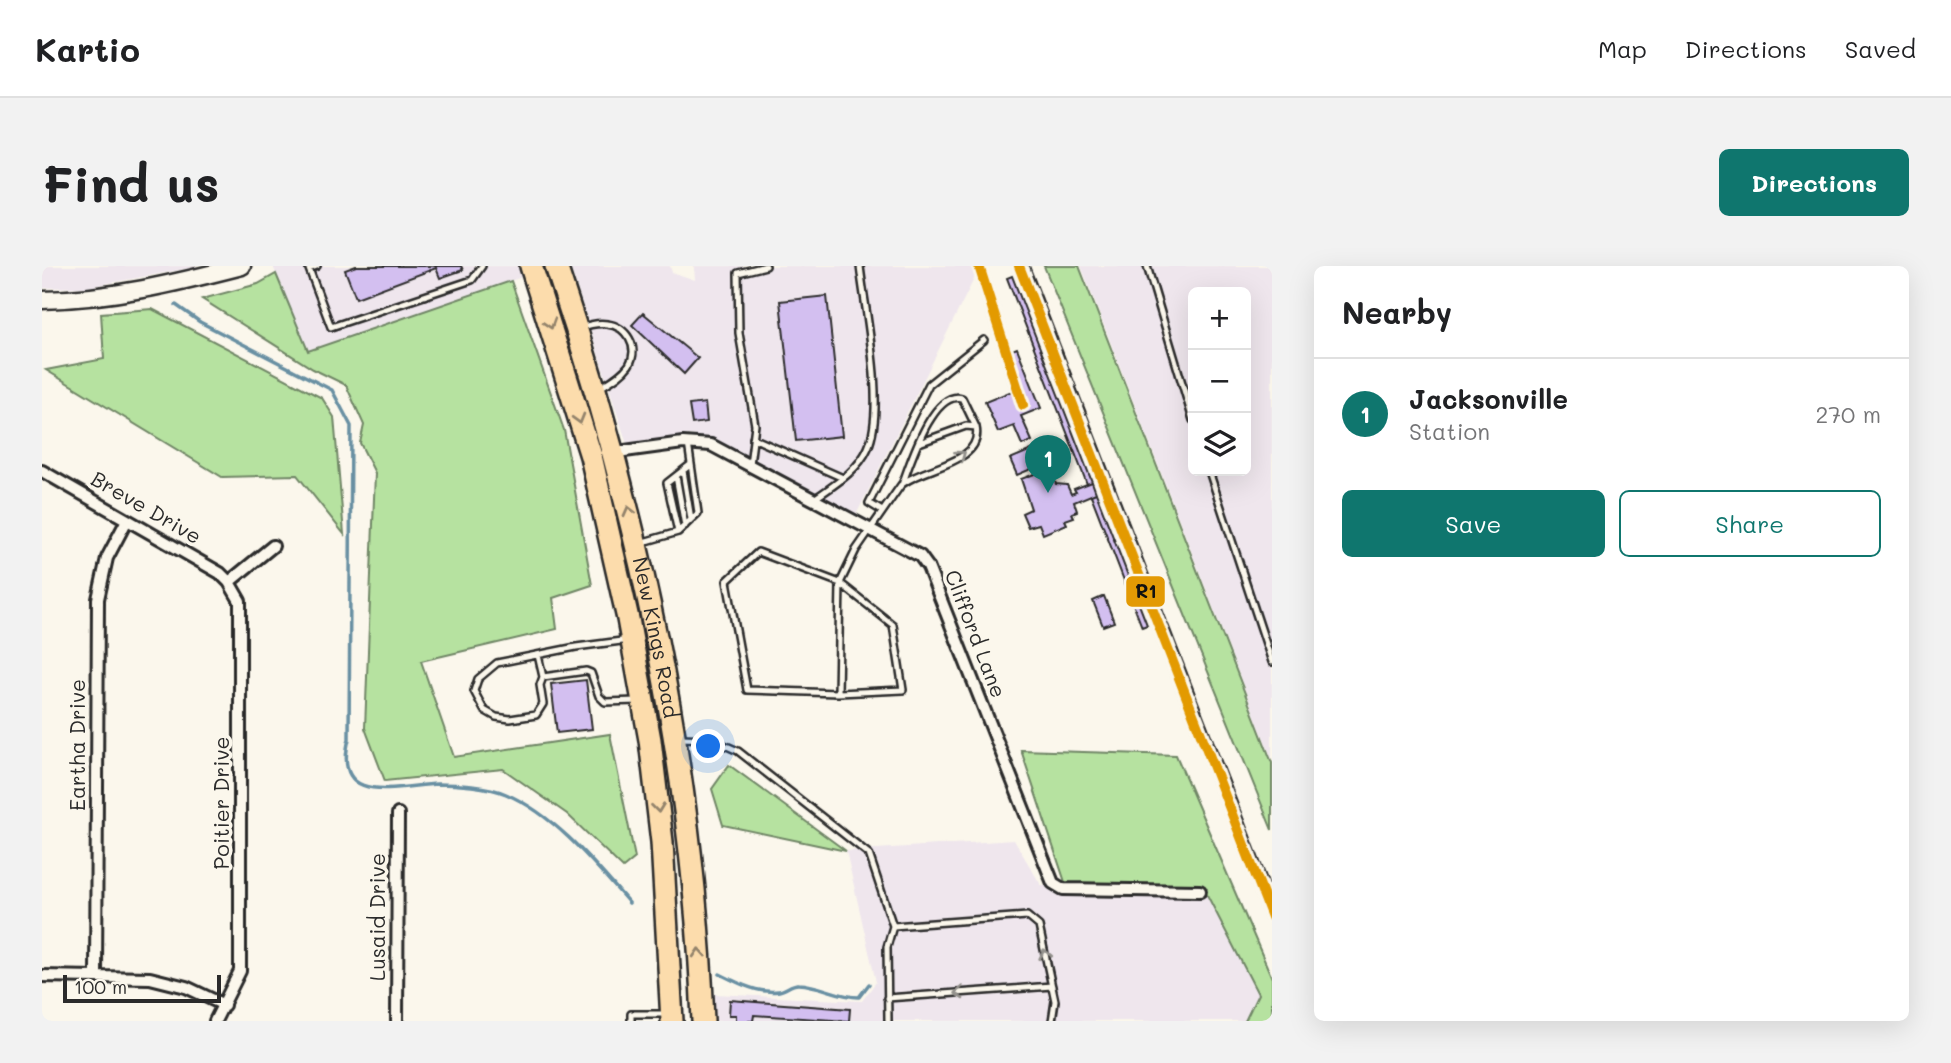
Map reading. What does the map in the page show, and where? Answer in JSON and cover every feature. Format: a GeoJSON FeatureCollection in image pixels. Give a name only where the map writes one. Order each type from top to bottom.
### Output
{"type":"FeatureCollection","features":[{"type":"Feature","properties":{"kind":"highway","name":"New Kings Road"},"geometry":{"type":"LineString","coordinates":[[531,266],[591,456],[632,639],[650,740],[662,842],[672,1018]]}},
{"type":"Feature","properties":{"kind":"highway","name":"New Kings Road"},"geometry":{"type":"LineString","coordinates":[[556,266],[615,453],[637,544],[674,738],[690,853],[703,1021]]}},
{"type":"Feature","properties":{"kind":"street"},"geometry":{"type":"LineString","coordinates":[[42,300],[91,298],[174,284],[210,270],[242,266]]}},
{"type":"Feature","properties":{"kind":"street","name":"Clifford Lane"},"geometry":{"type":"LineString","coordinates":[[591,456],[688,443],[710,445],[919,556],[928,567],[1053,883],[1063,889],[1200,891]]}},
{"type":"Feature","properties":{"kind":"street","name":"Breve Drive"},"geometry":{"type":"LineString","coordinates":[[42,471],[220,573],[229,582]]}},
{"type":"Feature","properties":{"kind":"street","name":"Eartha Drive"},"geometry":{"type":"LineString","coordinates":[[96,976],[98,599],[107,558],[127,520]]}},
{"type":"Feature","properties":{"kind":"street"},"geometry":{"type":"LineString","coordinates":[[229,582],[274,546]]}},
{"type":"Feature","properties":{"kind":"street","name":"Poitier Drive"},"geometry":{"type":"LineString","coordinates":[[215,1021],[240,971],[242,618],[240,601],[229,582]]}},
{"type":"Feature","properties":{"kind":"street"},"geometry":{"type":"LineString","coordinates":[[650,740],[674,738]]}},
{"type":"Feature","properties":{"kind":"street","name":"Lusaid Drive"},"geometry":{"type":"LineString","coordinates":[[397,1021],[398,814]]}},
{"type":"Feature","properties":{"kind":"street"},"geometry":{"type":"LineString","coordinates":[[42,976],[96,976],[168,981],[224,1005]]}},
{"type":"Feature","properties":{"kind":"lane"},"geometry":{"type":"LineString","coordinates":[[317,266],[309,268],[331,327],[472,280],[482,266]]}},
{"type":"Feature","properties":{"kind":"lane"},"geometry":{"type":"LineString","coordinates":[[750,464],[755,425],[739,333],[738,273],[766,266]]}},
{"type":"Feature","properties":{"kind":"lane"},"geometry":{"type":"LineString","coordinates":[[814,499],[859,463],[873,429],[875,397],[860,266]]}},
{"type":"Feature","properties":{"kind":"lane"},"geometry":{"type":"LineString","coordinates":[[1147,266],[1191,413]]}},
{"type":"Feature","properties":{"kind":"lane"},"geometry":{"type":"LineString","coordinates":[[577,329],[609,324],[625,332],[632,345],[631,362],[622,373],[596,391]]}},
{"type":"Feature","properties":{"kind":"lane"},"geometry":{"type":"LineString","coordinates":[[882,511],[869,503],[929,384],[984,340]]}},
{"type":"Feature","properties":{"kind":"lane"},"geometry":{"type":"LineString","coordinates":[[838,693],[840,583],[870,528],[901,485],[933,414],[939,407],[959,397],[967,402],[976,426],[975,443],[957,460],[910,478],[901,485]]}},
{"type":"Feature","properties":{"kind":"lane"},"geometry":{"type":"LineString","coordinates":[[919,443],[966,426],[976,426]]}},
{"type":"Feature","properties":{"kind":"lane"},"geometry":{"type":"LineString","coordinates":[[753,438],[842,478]]}},
{"type":"Feature","properties":{"kind":"lane"},"geometry":{"type":"LineString","coordinates":[[637,544],[678,532],[698,513],[688,443]]}},
{"type":"Feature","properties":{"kind":"lane"},"geometry":{"type":"LineString","coordinates":[[678,532],[667,483],[690,465]]}},
{"type":"Feature","properties":{"kind":"lane"},"geometry":{"type":"LineString","coordinates":[[683,470],[691,519]]}},
{"type":"Feature","properties":{"kind":"lane"},"geometry":{"type":"LineString","coordinates":[[676,476],[685,526]]}},
{"type":"Feature","properties":{"kind":"lane"},"geometry":{"type":"LineString","coordinates":[[1211,476],[1272,662]]}},
{"type":"Feature","properties":{"kind":"lane"},"geometry":{"type":"LineString","coordinates":[[758,552],[840,583],[893,625],[903,690],[838,693],[747,690],[727,580],[758,552]]}},
{"type":"Feature","properties":{"kind":"lane"},"geometry":{"type":"LineString","coordinates":[[538,655],[543,677],[540,685],[543,704],[536,715],[510,719],[496,717],[477,702],[474,691],[478,679],[497,663],[538,655],[632,639]]}},
{"type":"Feature","properties":{"kind":"lane"},"geometry":{"type":"LineString","coordinates":[[543,677],[586,671],[591,674],[599,696],[605,702],[642,700]]}},
{"type":"Feature","properties":{"kind":"lane"},"geometry":{"type":"LineString","coordinates":[[674,738],[711,739],[738,751],[869,854],[893,926],[887,947],[888,1021]]}},
{"type":"Feature","properties":{"kind":"lane"},"geometry":{"type":"LineString","coordinates":[[893,926],[1027,916],[1039,926],[1055,1001],[1052,1021]]}},
{"type":"Feature","properties":{"kind":"lane"},"geometry":{"type":"LineString","coordinates":[[887,998],[1052,986]]}},
{"type":"Feature","properties":{"kind":"lane"},"geometry":{"type":"LineString","coordinates":[[631,1021],[631,1014],[672,1018]]}},
{"type":"Feature","properties":{"kind":"shaded area"},"geometry":{"type":"Polygon","coordinates":[[[42,266],[202,266],[88,287],[42,288],[42,266]]]}},
{"type":"Feature","properties":{"kind":"shaded area"},"geometry":{"type":"Polygon","coordinates":[[[273,266],[518,266],[522,277],[307,351],[273,266]]]}},
{"type":"Feature","properties":{"kind":"shaded area"},"geometry":{"type":"Polygon","coordinates":[[[570,266],[670,266],[672,272],[695,280],[694,266],[975,266],[978,271],[856,515],[716,439],[690,435],[627,444],[570,266]]]}},
{"type":"Feature","properties":{"kind":"shaded area"},"geometry":{"type":"Polygon","coordinates":[[[1081,266],[1272,266],[1272,760],[1081,266]]]}},
{"type":"Feature","properties":{"kind":"shaded area"},"geometry":{"type":"Polygon","coordinates":[[[1014,840],[1041,885],[1202,885],[1258,995],[1245,1021],[715,1021],[714,994],[862,1001],[876,982],[846,851],[1014,840]]]}},
{"type":"Feature","properties":{"kind":"green space"},"geometry":{"type":"Polygon","coordinates":[[[1044,266],[1079,266],[1272,763],[1272,830],[1044,266]]]}},
{"type":"Feature","properties":{"kind":"green space"},"geometry":{"type":"Polygon","coordinates":[[[276,274],[308,351],[511,281],[564,430],[592,585],[553,598],[557,629],[421,661],[454,757],[610,734],[635,858],[623,868],[567,814],[503,769],[385,781],[365,728],[375,473],[360,443],[364,425],[346,385],[313,369],[202,299],[258,284],[276,274]]]}},
{"type":"Feature","properties":{"kind":"green space"},"geometry":{"type":"Polygon","coordinates":[[[152,309],[322,398],[334,417],[344,534],[297,475],[222,477],[46,370],[104,359],[101,313],[152,309]]]}},
{"type":"Feature","properties":{"kind":"green space"},"geometry":{"type":"Polygon","coordinates":[[[1021,750],[1176,755],[1272,978],[1272,1021],[1245,1021],[1258,994],[1202,885],[1066,885],[1021,750]]]}},
{"type":"Feature","properties":{"kind":"green space"},"geometry":{"type":"Polygon","coordinates":[[[729,765],[846,851],[723,825],[712,789],[729,765]]]}},
{"type":"Feature","properties":{"kind":"building"},"geometry":{"type":"Polygon","coordinates":[[[356,266],[461,266],[463,270],[440,278],[436,268],[356,298],[345,270],[356,266]]]}},
{"type":"Feature","properties":{"kind":"building"},"geometry":{"type":"Polygon","coordinates":[[[1012,276],[1092,482],[1087,484],[1007,278],[1012,276]]]}},
{"type":"Feature","properties":{"kind":"building"},"geometry":{"type":"Polygon","coordinates":[[[827,296],[842,436],[796,441],[780,301],[827,296]]]}},
{"type":"Feature","properties":{"kind":"building"},"geometry":{"type":"Polygon","coordinates":[[[643,313],[698,358],[684,374],[632,325],[643,313]]]}},
{"type":"Feature","properties":{"kind":"building"},"geometry":{"type":"Polygon","coordinates":[[[1017,348],[1041,408],[1021,416],[1032,441],[1022,445],[1014,426],[998,432],[985,402],[1012,391],[1019,407],[1029,404],[1007,352],[1017,348]]]}},
{"type":"Feature","properties":{"kind":"building"},"geometry":{"type":"Polygon","coordinates":[[[705,403],[707,422],[692,424],[689,405],[705,403]]]}},
{"type":"Feature","properties":{"kind":"building"},"geometry":{"type":"Polygon","coordinates":[[[1036,448],[1043,464],[1017,475],[1010,459],[1036,448]]]}},
{"type":"Feature","properties":{"kind":"building"},"geometry":{"type":"Polygon","coordinates":[[[1045,470],[1047,474],[1051,472],[1056,484],[1067,485],[1071,494],[1076,492],[1074,489],[1092,482],[1096,493],[1074,502],[1077,511],[1072,513],[1074,517],[1065,520],[1067,524],[1043,534],[1039,524],[1028,527],[1022,513],[1031,509],[1021,479],[1045,470]]]}},
{"type":"Feature","properties":{"kind":"building"},"geometry":{"type":"Polygon","coordinates":[[[1096,493],[1147,625],[1142,627],[1091,495],[1096,493]]]}},
{"type":"Feature","properties":{"kind":"building"},"geometry":{"type":"Polygon","coordinates":[[[1104,596],[1114,622],[1103,626],[1093,601],[1104,596]]]}},
{"type":"Feature","properties":{"kind":"building"},"geometry":{"type":"Polygon","coordinates":[[[586,680],[592,729],[557,733],[551,684],[586,680]]]}},
{"type":"Feature","properties":{"kind":"building"},"geometry":{"type":"Polygon","coordinates":[[[730,1000],[850,1009],[849,1021],[754,1015],[753,1021],[736,1021],[736,1015],[729,1015],[730,1000]]]}},
{"type":"Feature","properties":{"kind":"waterway"},"geometry":{"type":"LineString","coordinates":[[176,305],[200,322],[332,390],[351,426],[349,739],[346,761],[350,775],[359,784],[372,788],[453,784],[481,787],[506,794],[524,803],[557,827],[629,903]]}},
{"type":"Feature","properties":{"kind":"waterway"},"geometry":{"type":"LineString","coordinates":[[720,974],[748,987],[771,992],[799,984],[859,997],[869,984]]}},
{"type":"Feature","properties":{"kind":"railway"},"geometry":{"type":"LineString","coordinates":[[979,266],[1023,405]]}},
{"type":"Feature","properties":{"kind":"railway"},"geometry":{"type":"LineString","coordinates":[[1027,266],[1272,898]]}},
{"type":"Feature","properties":{"kind":"transit line","name":"R1"},"geometry":{"type":"LineString","coordinates":[[979,266],[1023,405]]}},
{"type":"Feature","properties":{"kind":"transit line","name":"R1"},"geometry":{"type":"LineString","coordinates":[[1019,266],[1272,917]]}},
{"type":"Feature","properties":{"kind":"place","name":"Jacksonville"},"geometry":{"type":"Point","coordinates":[1048,493]}}]}
